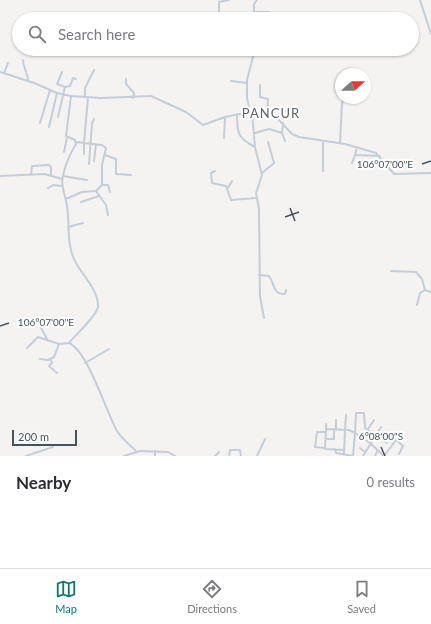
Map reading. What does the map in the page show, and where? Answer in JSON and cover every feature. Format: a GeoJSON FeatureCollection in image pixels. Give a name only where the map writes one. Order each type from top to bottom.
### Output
{"type":"FeatureCollection","features":[{"type":"Feature","properties":{"kind":"street"},"geometry":{"type":"LineString","coordinates":[[220,12],[219,2],[229,0]]}},
{"type":"Feature","properties":{"kind":"street"},"geometry":{"type":"LineString","coordinates":[[254,12],[254,4],[257,0]]}},
{"type":"Feature","properties":{"kind":"street"},"geometry":{"type":"LineString","coordinates":[[420,0],[431,34]]}},
{"type":"Feature","properties":{"kind":"street"},"geometry":{"type":"LineString","coordinates":[[253,56],[247,83],[255,133],[255,147],[262,173],[256,198],[259,209],[260,296],[264,318]]}},
{"type":"Feature","properties":{"kind":"street"},"geometry":{"type":"LineString","coordinates":[[23,60],[23,66],[28,74],[28,81]]}},
{"type":"Feature","properties":{"kind":"street"},"geometry":{"type":"LineString","coordinates":[[4,73],[8,63]]}},
{"type":"Feature","properties":{"kind":"street"},"geometry":{"type":"LineString","coordinates":[[84,154],[86,97],[84,88],[94,70]]}},
{"type":"Feature","properties":{"kind":"street"},"geometry":{"type":"LineString","coordinates":[[0,72],[64,95],[133,98],[149,96],[160,99],[189,114],[199,124],[203,125],[251,112],[267,114],[283,123],[294,135],[323,142],[340,143],[374,152],[380,156],[390,170],[396,175],[431,173]]}},
{"type":"Feature","properties":{"kind":"street"},"geometry":{"type":"LineString","coordinates":[[62,72],[57,84],[65,87],[70,86],[72,78],[76,79]]}},
{"type":"Feature","properties":{"kind":"street"},"geometry":{"type":"LineString","coordinates":[[126,78],[126,84],[134,94],[133,98]]}},
{"type":"Feature","properties":{"kind":"street"},"geometry":{"type":"LineString","coordinates":[[231,81],[247,83]]}},
{"type":"Feature","properties":{"kind":"street"},"geometry":{"type":"LineString","coordinates":[[260,85],[260,97],[268,99],[269,101],[267,114]]}},
{"type":"Feature","properties":{"kind":"street"},"geometry":{"type":"LineString","coordinates":[[58,117],[65,87]]}},
{"type":"Feature","properties":{"kind":"street"},"geometry":{"type":"LineString","coordinates":[[40,123],[50,90]]}},
{"type":"Feature","properties":{"kind":"street"},"geometry":{"type":"LineString","coordinates":[[49,127],[57,93]]}},
{"type":"Feature","properties":{"kind":"street"},"geometry":{"type":"LineString","coordinates":[[64,152],[71,96]]}},
{"type":"Feature","properties":{"kind":"street"},"geometry":{"type":"LineString","coordinates":[[340,143],[342,104]]}},
{"type":"Feature","properties":{"kind":"street"},"geometry":{"type":"LineString","coordinates":[[237,115],[238,132],[241,138],[255,147]]}},
{"type":"Feature","properties":{"kind":"street"},"geometry":{"type":"LineString","coordinates":[[224,138],[225,118]]}},
{"type":"Feature","properties":{"kind":"street"},"geometry":{"type":"LineString","coordinates":[[89,164],[92,123],[94,119]]}},
{"type":"Feature","properties":{"kind":"street"},"geometry":{"type":"LineString","coordinates":[[283,123],[282,133],[285,141]]}},
{"type":"Feature","properties":{"kind":"street"},"geometry":{"type":"LineString","coordinates":[[255,133],[270,129],[282,133]]}},
{"type":"Feature","properties":{"kind":"street"},"geometry":{"type":"LineString","coordinates":[[67,137],[75,140],[76,144]]}},
{"type":"Feature","properties":{"kind":"street"},"geometry":{"type":"LineString","coordinates":[[262,173],[274,163],[268,142]]}},
{"type":"Feature","properties":{"kind":"street"},"geometry":{"type":"LineString","coordinates":[[323,142],[323,171]]}},
{"type":"Feature","properties":{"kind":"street"},"geometry":{"type":"LineString","coordinates":[[66,199],[82,192],[96,191],[102,185],[102,165],[106,148],[96,144],[76,144]]}},
{"type":"Feature","properties":{"kind":"street"},"geometry":{"type":"LineString","coordinates":[[69,343],[95,314],[98,303],[94,291],[73,258],[68,239],[66,199],[62,186],[62,179],[76,144]]}},
{"type":"Feature","properties":{"kind":"street"},"geometry":{"type":"LineString","coordinates":[[94,161],[96,144]]}},
{"type":"Feature","properties":{"kind":"street"},"geometry":{"type":"LineString","coordinates":[[352,163],[357,147]]}},
{"type":"Feature","properties":{"kind":"street"},"geometry":{"type":"LineString","coordinates":[[105,155],[116,159],[116,174],[131,175]]}},
{"type":"Feature","properties":{"kind":"street"},"geometry":{"type":"LineString","coordinates":[[355,155],[380,156]]}},
{"type":"Feature","properties":{"kind":"street"},"geometry":{"type":"LineString","coordinates":[[31,175],[32,166],[49,165],[51,167],[51,176]]}},
{"type":"Feature","properties":{"kind":"street"},"geometry":{"type":"LineString","coordinates":[[215,171],[211,173],[212,183],[226,186],[232,201],[256,198]]}},
{"type":"Feature","properties":{"kind":"street"},"geometry":{"type":"LineString","coordinates":[[0,176],[31,175],[51,176],[62,179]]}},
{"type":"Feature","properties":{"kind":"street"},"geometry":{"type":"LineString","coordinates":[[63,176],[86,180]]}},
{"type":"Feature","properties":{"kind":"street"},"geometry":{"type":"LineString","coordinates":[[227,189],[232,181]]}},
{"type":"Feature","properties":{"kind":"street"},"geometry":{"type":"LineString","coordinates":[[48,188],[53,185],[62,186]]}},
{"type":"Feature","properties":{"kind":"street"},"geometry":{"type":"LineString","coordinates":[[102,185],[108,185],[110,192]]}},
{"type":"Feature","properties":{"kind":"street"},"geometry":{"type":"LineString","coordinates":[[96,191],[106,205],[108,215]]}},
{"type":"Feature","properties":{"kind":"street"},"geometry":{"type":"LineString","coordinates":[[81,202],[99,196]]}},
{"type":"Feature","properties":{"kind":"street"},"geometry":{"type":"LineString","coordinates":[[68,227],[83,223]]}},
{"type":"Feature","properties":{"kind":"street"},"geometry":{"type":"LineString","coordinates":[[391,271],[416,272],[422,279],[425,290]]}},
{"type":"Feature","properties":{"kind":"street"},"geometry":{"type":"LineString","coordinates":[[259,274],[269,276],[273,288],[278,292],[285,294],[286,290]]}},
{"type":"Feature","properties":{"kind":"street"},"geometry":{"type":"LineString","coordinates":[[425,290],[431,292]]}},
{"type":"Feature","properties":{"kind":"street"},"geometry":{"type":"LineString","coordinates":[[417,305],[420,293],[425,290]]}},
{"type":"Feature","properties":{"kind":"street"},"geometry":{"type":"LineString","coordinates":[[38,322],[47,339]]}},
{"type":"Feature","properties":{"kind":"street"},"geometry":{"type":"LineString","coordinates":[[27,348],[38,337],[59,344],[69,343],[79,350],[117,431],[135,452]]}},
{"type":"Feature","properties":{"kind":"street"},"geometry":{"type":"LineString","coordinates":[[40,358],[50,359],[54,357],[59,344]]}},
{"type":"Feature","properties":{"kind":"street"},"geometry":{"type":"LineString","coordinates":[[85,363],[109,349]]}},
{"type":"Feature","properties":{"kind":"street"},"geometry":{"type":"LineString","coordinates":[[50,359],[52,363],[50,366],[57,373]]}},
{"type":"Feature","properties":{"kind":"street"},"geometry":{"type":"LineString","coordinates":[[335,449],[336,453],[353,456],[356,413],[365,414],[364,426],[387,443]]}},
{"type":"Feature","properties":{"kind":"street"},"geometry":{"type":"LineString","coordinates":[[344,454],[346,415]]}},
{"type":"Feature","properties":{"kind":"street"},"geometry":{"type":"LineString","coordinates":[[326,439],[334,439],[336,420]]}},
{"type":"Feature","properties":{"kind":"street"},"geometry":{"type":"LineString","coordinates":[[367,429],[374,420]]}},
{"type":"Feature","properties":{"kind":"street"},"geometry":{"type":"LineString","coordinates":[[325,448],[326,424]]}},
{"type":"Feature","properties":{"kind":"street"},"geometry":{"type":"LineString","coordinates":[[363,456],[381,428]]}},
{"type":"Feature","properties":{"kind":"street"},"geometry":{"type":"LineString","coordinates":[[344,450],[315,447],[317,432],[326,430],[345,430],[355,433],[370,443],[384,456],[396,440],[403,446],[399,454]]}},
{"type":"Feature","properties":{"kind":"street"},"geometry":{"type":"LineString","coordinates":[[383,440],[388,433]]}},
{"type":"Feature","properties":{"kind":"street"},"geometry":{"type":"LineString","coordinates":[[257,456],[265,439]]}},
{"type":"Feature","properties":{"kind":"street"},"geometry":{"type":"LineString","coordinates":[[26,456],[53,447]]}},
{"type":"Feature","properties":{"kind":"street"},"geometry":{"type":"LineString","coordinates":[[360,448],[365,452]]}},
{"type":"Feature","properties":{"kind":"street"},"geometry":{"type":"LineString","coordinates":[[229,456],[230,450],[240,450],[241,456]]}},
{"type":"Feature","properties":{"kind":"street"},"geometry":{"type":"LineString","coordinates":[[375,456],[378,450]]}},
{"type":"Feature","properties":{"kind":"street"},"geometry":{"type":"LineString","coordinates":[[134,456],[135,452]]}},
{"type":"Feature","properties":{"kind":"street"},"geometry":{"type":"LineString","coordinates":[[124,456],[135,452],[168,452],[175,456]]}},
{"type":"Feature","properties":{"kind":"street"},"geometry":{"type":"LineString","coordinates":[[154,456],[155,452]]}},
{"type":"Feature","properties":{"kind":"street"},"geometry":{"type":"LineString","coordinates":[[215,456],[219,452]]}},
{"type":"Feature","properties":{"kind":"district","name":"PANCUR"},"geometry":{"type":"Point","coordinates":[271,113]}}]}
